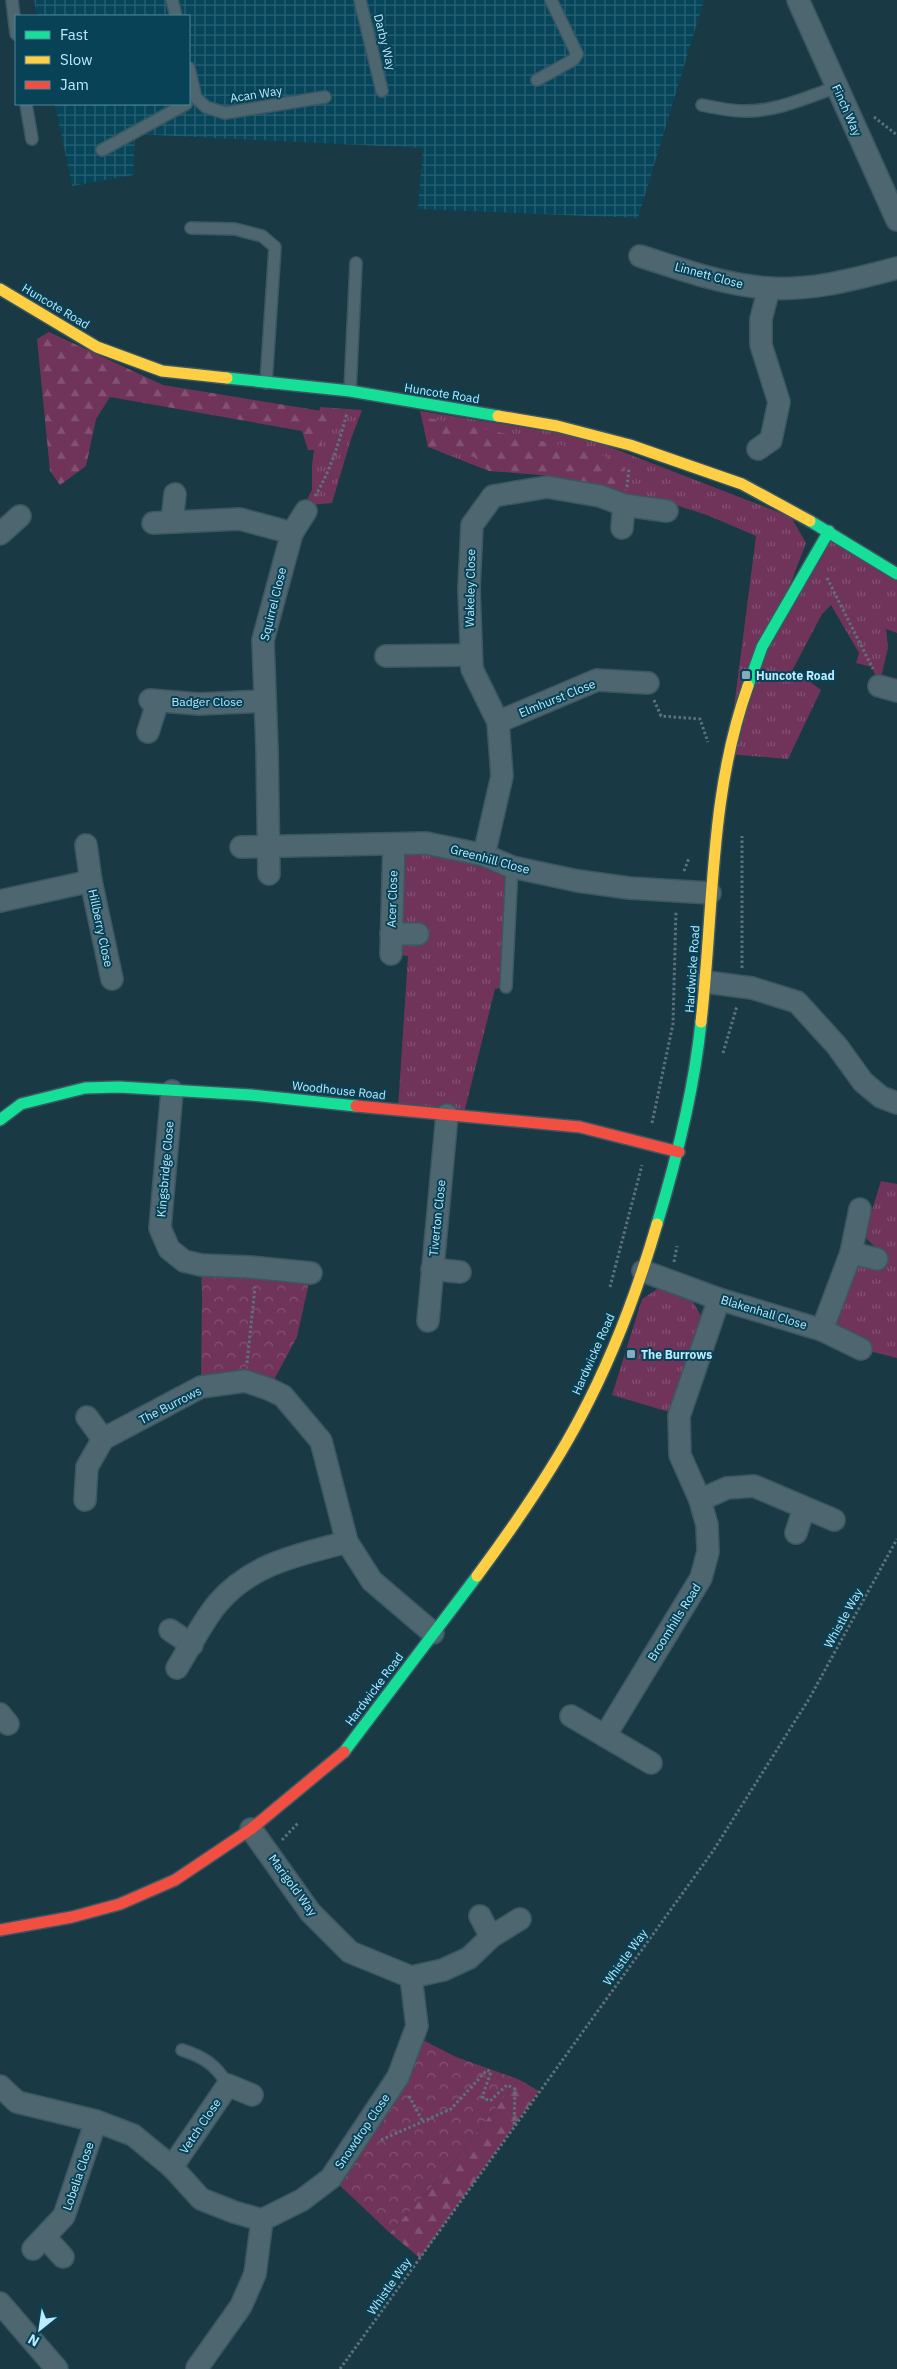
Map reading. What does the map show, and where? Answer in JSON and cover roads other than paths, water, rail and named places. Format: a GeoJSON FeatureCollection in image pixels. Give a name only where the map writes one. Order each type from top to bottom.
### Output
{"type":"FeatureCollection","features":[{"type":"Feature","properties":{"kind":"street","name":"Finch Way"},"geometry":{"type":"LineString","coordinates":[[798,0],[897,220]]}},
{"type":"Feature","properties":{"kind":"street","name":"Linnett Close"},"geometry":{"type":"LineString","coordinates":[[640,256],[731,283],[769,288],[799,288],[842,282],[897,268]]}},
{"type":"Feature","properties":{"kind":"street"},"geometry":{"type":"LineString","coordinates":[[758,449],[770,440],[779,402],[761,345],[761,319],[769,288]]}},
{"type":"Feature","properties":{"kind":"street","name":"Huncote Road"},"geometry":{"type":"LineString","coordinates":[[0,289],[97,347],[162,371],[350,391],[557,426],[630,445],[742,484],[829,530],[897,574]]}},
{"type":"Feature","properties":{"kind":"street","name":"Wakeley Close"},"geometry":{"type":"LineString","coordinates":[[484,855],[502,776],[498,722],[472,669],[469,589],[472,525],[493,496],[547,487],[600,496],[624,505],[667,510]]}},
{"type":"Feature","properties":{"kind":"street"},"geometry":{"type":"LineString","coordinates":[[175,494],[162,522],[240,519],[292,533]]}},
{"type":"Feature","properties":{"kind":"street"},"geometry":{"type":"LineString","coordinates":[[622,528],[624,505]]}},
{"type":"Feature","properties":{"kind":"street","name":"Squirrel Close"},"geometry":{"type":"LineString","coordinates":[[269,874],[263,640],[292,533],[306,511]]}},
{"type":"Feature","properties":{"kind":"street"},"geometry":{"type":"LineString","coordinates":[[0,534],[20,516]]}},
{"type":"Feature","properties":{"kind":"street","name":"Hardwicke Road"},"geometry":{"type":"LineString","coordinates":[[0,1930],[72,1917],[120,1904],[175,1880],[252,1829],[341,1757],[501,1544],[553,1466],[581,1416],[622,1324],[643,1271],[679,1152],[698,1052],[706,982],[710,893],[723,776],[740,708],[762,647],[829,530]]}},
{"type":"Feature","properties":{"kind":"street"},"geometry":{"type":"LineString","coordinates":[[386,656],[471,655]]}},
{"type":"Feature","properties":{"kind":"street","name":"Elmhurst Close"},"geometry":{"type":"LineString","coordinates":[[498,722],[597,680],[648,684]]}},
{"type":"Feature","properties":{"kind":"street","name":"Badger Close"},"geometry":{"type":"LineString","coordinates":[[148,732],[154,701],[199,704],[264,701]]}},
{"type":"Feature","properties":{"kind":"street","name":"Greenhill Close"},"geometry":{"type":"LineString","coordinates":[[241,847],[426,843],[484,855],[512,867],[578,881],[629,888],[710,893]]}},
{"type":"Feature","properties":{"kind":"street","name":"Acer Close"},"geometry":{"type":"LineString","coordinates":[[394,844],[391,944],[418,934]]}},
{"type":"Feature","properties":{"kind":"street"},"geometry":{"type":"LineString","coordinates":[[86,845],[92,881]]}},
{"type":"Feature","properties":{"kind":"street","name":"Hillberry Close"},"geometry":{"type":"LineString","coordinates":[[0,901],[92,881],[112,979]]}},
{"type":"Feature","properties":{"kind":"street"},"geometry":{"type":"LineString","coordinates":[[706,982],[739,986],[797,1002],[837,1046],[863,1082],[881,1097],[897,1103]]}},
{"type":"Feature","properties":{"kind":"street","name":"Woodhouse Road"},"geometry":{"type":"LineString","coordinates":[[0,1120],[21,1104],[85,1088],[119,1087],[251,1095],[447,1115],[526,1120],[580,1127],[679,1152]]}},
{"type":"Feature","properties":{"kind":"street","name":"Kingsbridge Close"},"geometry":{"type":"LineString","coordinates":[[172,1091],[160,1228],[169,1249],[184,1261],[201,1265],[311,1273]]}},
{"type":"Feature","properties":{"kind":"street","name":"Tiverton Close"},"geometry":{"type":"LineString","coordinates":[[428,1321],[447,1115]]}},
{"type":"Feature","properties":{"kind":"street","name":"Blakenhall Close"},"geometry":{"type":"LineString","coordinates":[[643,1271],[719,1299],[822,1330],[851,1252],[860,1209]]}},
{"type":"Feature","properties":{"kind":"street"},"geometry":{"type":"LineString","coordinates":[[851,1252],[877,1259]]}},
{"type":"Feature","properties":{"kind":"street"},"geometry":{"type":"LineString","coordinates":[[432,1269],[460,1272]]}},
{"type":"Feature","properties":{"kind":"street","name":"Broomhills Road"},"geometry":{"type":"LineString","coordinates":[[605,1736],[701,1578],[708,1552],[707,1526],[700,1500],[680,1455],[679,1416],[719,1299]]}},
{"type":"Feature","properties":{"kind":"street"},"geometry":{"type":"LineString","coordinates":[[822,1330],[861,1349]]}},
{"type":"Feature","properties":{"kind":"street","name":"The Burrows"},"geometry":{"type":"LineString","coordinates":[[103,1439],[201,1387],[246,1381],[269,1388],[283,1396],[321,1441],[347,1542],[372,1581],[433,1633]]}},
{"type":"Feature","properties":{"kind":"street"},"geometry":{"type":"LineString","coordinates":[[85,1500],[87,1467],[103,1439],[87,1417]]}},
{"type":"Feature","properties":{"kind":"street"},"geometry":{"type":"LineString","coordinates":[[700,1500],[727,1488],[754,1486],[834,1520]]}},
{"type":"Feature","properties":{"kind":"street"},"geometry":{"type":"LineString","coordinates":[[796,1533],[804,1508]]}},
{"type":"Feature","properties":{"kind":"street"},"geometry":{"type":"LineString","coordinates":[[177,1668],[218,1603],[251,1575],[274,1562],[347,1542]]}},
{"type":"Feature","properties":{"kind":"street"},"geometry":{"type":"LineString","coordinates":[[170,1630],[192,1645]]}},
{"type":"Feature","properties":{"kind":"street"},"geometry":{"type":"LineString","coordinates":[[571,1716],[651,1763]]}},
{"type":"Feature","properties":{"kind":"street","name":"Marigold Way"},"geometry":{"type":"LineString","coordinates":[[252,1829],[310,1912],[350,1952],[411,1977]]}},
{"type":"Feature","properties":{"kind":"street"},"geometry":{"type":"LineString","coordinates":[[480,1916],[491,1937]]}},
{"type":"Feature","properties":{"kind":"street"},"geometry":{"type":"LineString","coordinates":[[411,1977],[443,1970],[469,1958],[491,1937],[520,1919]]}},
{"type":"Feature","properties":{"kind":"street","name":"Snowdrop Close"},"geometry":{"type":"LineString","coordinates":[[262,2220],[302,2200],[332,2178],[398,2077],[417,2026],[411,1977]]}},
{"type":"Feature","properties":{"kind":"street"},"geometry":{"type":"LineString","coordinates":[[228,2085],[252,2094]]}},
{"type":"Feature","properties":{"kind":"street","name":"Vetch Close"},"geometry":{"type":"LineString","coordinates":[[172,2167],[228,2085]]}},
{"type":"Feature","properties":{"kind":"street"},"geometry":{"type":"LineString","coordinates":[[0,2086],[17,2102],[96,2121],[133,2135],[172,2167],[201,2199],[234,2212],[262,2220],[255,2274],[252,2282],[241,2306],[197,2368]]}},
{"type":"Feature","properties":{"kind":"street","name":"Lobelia Close"},"geometry":{"type":"LineString","coordinates":[[63,2257],[39,2243],[64,2216],[96,2121]]}},
{"type":"Feature","properties":{"kind":"street"},"geometry":{"type":"LineString","coordinates":[[0,2303],[57,2369]]}},
{"type":"Feature","properties":{"kind":"lane"},"geometry":{"type":"LineString","coordinates":[[12,0],[15,26]]}},
{"type":"Feature","properties":{"kind":"lane"},"geometry":{"type":"LineString","coordinates":[[172,0],[176,15]]}},
{"type":"Feature","properties":{"kind":"lane","name":"Darby Way"},"geometry":{"type":"LineString","coordinates":[[360,0],[382,91]]}},
{"type":"Feature","properties":{"kind":"lane"},"geometry":{"type":"LineString","coordinates":[[537,80],[574,60],[577,54],[551,0]]}},
{"type":"Feature","properties":{"kind":"lane"},"geometry":{"type":"LineString","coordinates":[[702,105],[730,110],[759,111],[776,108],[837,86]]}},
{"type":"Feature","properties":{"kind":"lane","name":"Acan Way"},"geometry":{"type":"LineString","coordinates":[[190,102],[225,113],[325,97]]}},
{"type":"Feature","properties":{"kind":"lane"},"geometry":{"type":"LineString","coordinates":[[26,105],[32,139]]}},
{"type":"Feature","properties":{"kind":"lane"},"geometry":{"type":"LineString","coordinates":[[102,150],[184,105]]}},
{"type":"Feature","properties":{"kind":"lane"},"geometry":{"type":"LineString","coordinates":[[191,228],[235,229],[262,236],[275,248],[266,383]]}},
{"type":"Feature","properties":{"kind":"lane"},"geometry":{"type":"LineString","coordinates":[[350,391],[356,263]]}},
{"type":"Feature","properties":{"kind":"lane"},"geometry":{"type":"LineString","coordinates":[[506,987],[512,867]]}},
{"type":"Feature","properties":{"kind":"lane"},"geometry":{"type":"LineString","coordinates":[[182,2050],[209,2061],[220,2071],[228,2085]]}},
{"type":"Feature","properties":{"kind":"place","name":"Huncote Road"},"geometry":{"type":"Point","coordinates":[746,675]}},
{"type":"Feature","properties":{"kind":"place","name":"The Burrows"},"geometry":{"type":"Point","coordinates":[631,1354]}}]}
